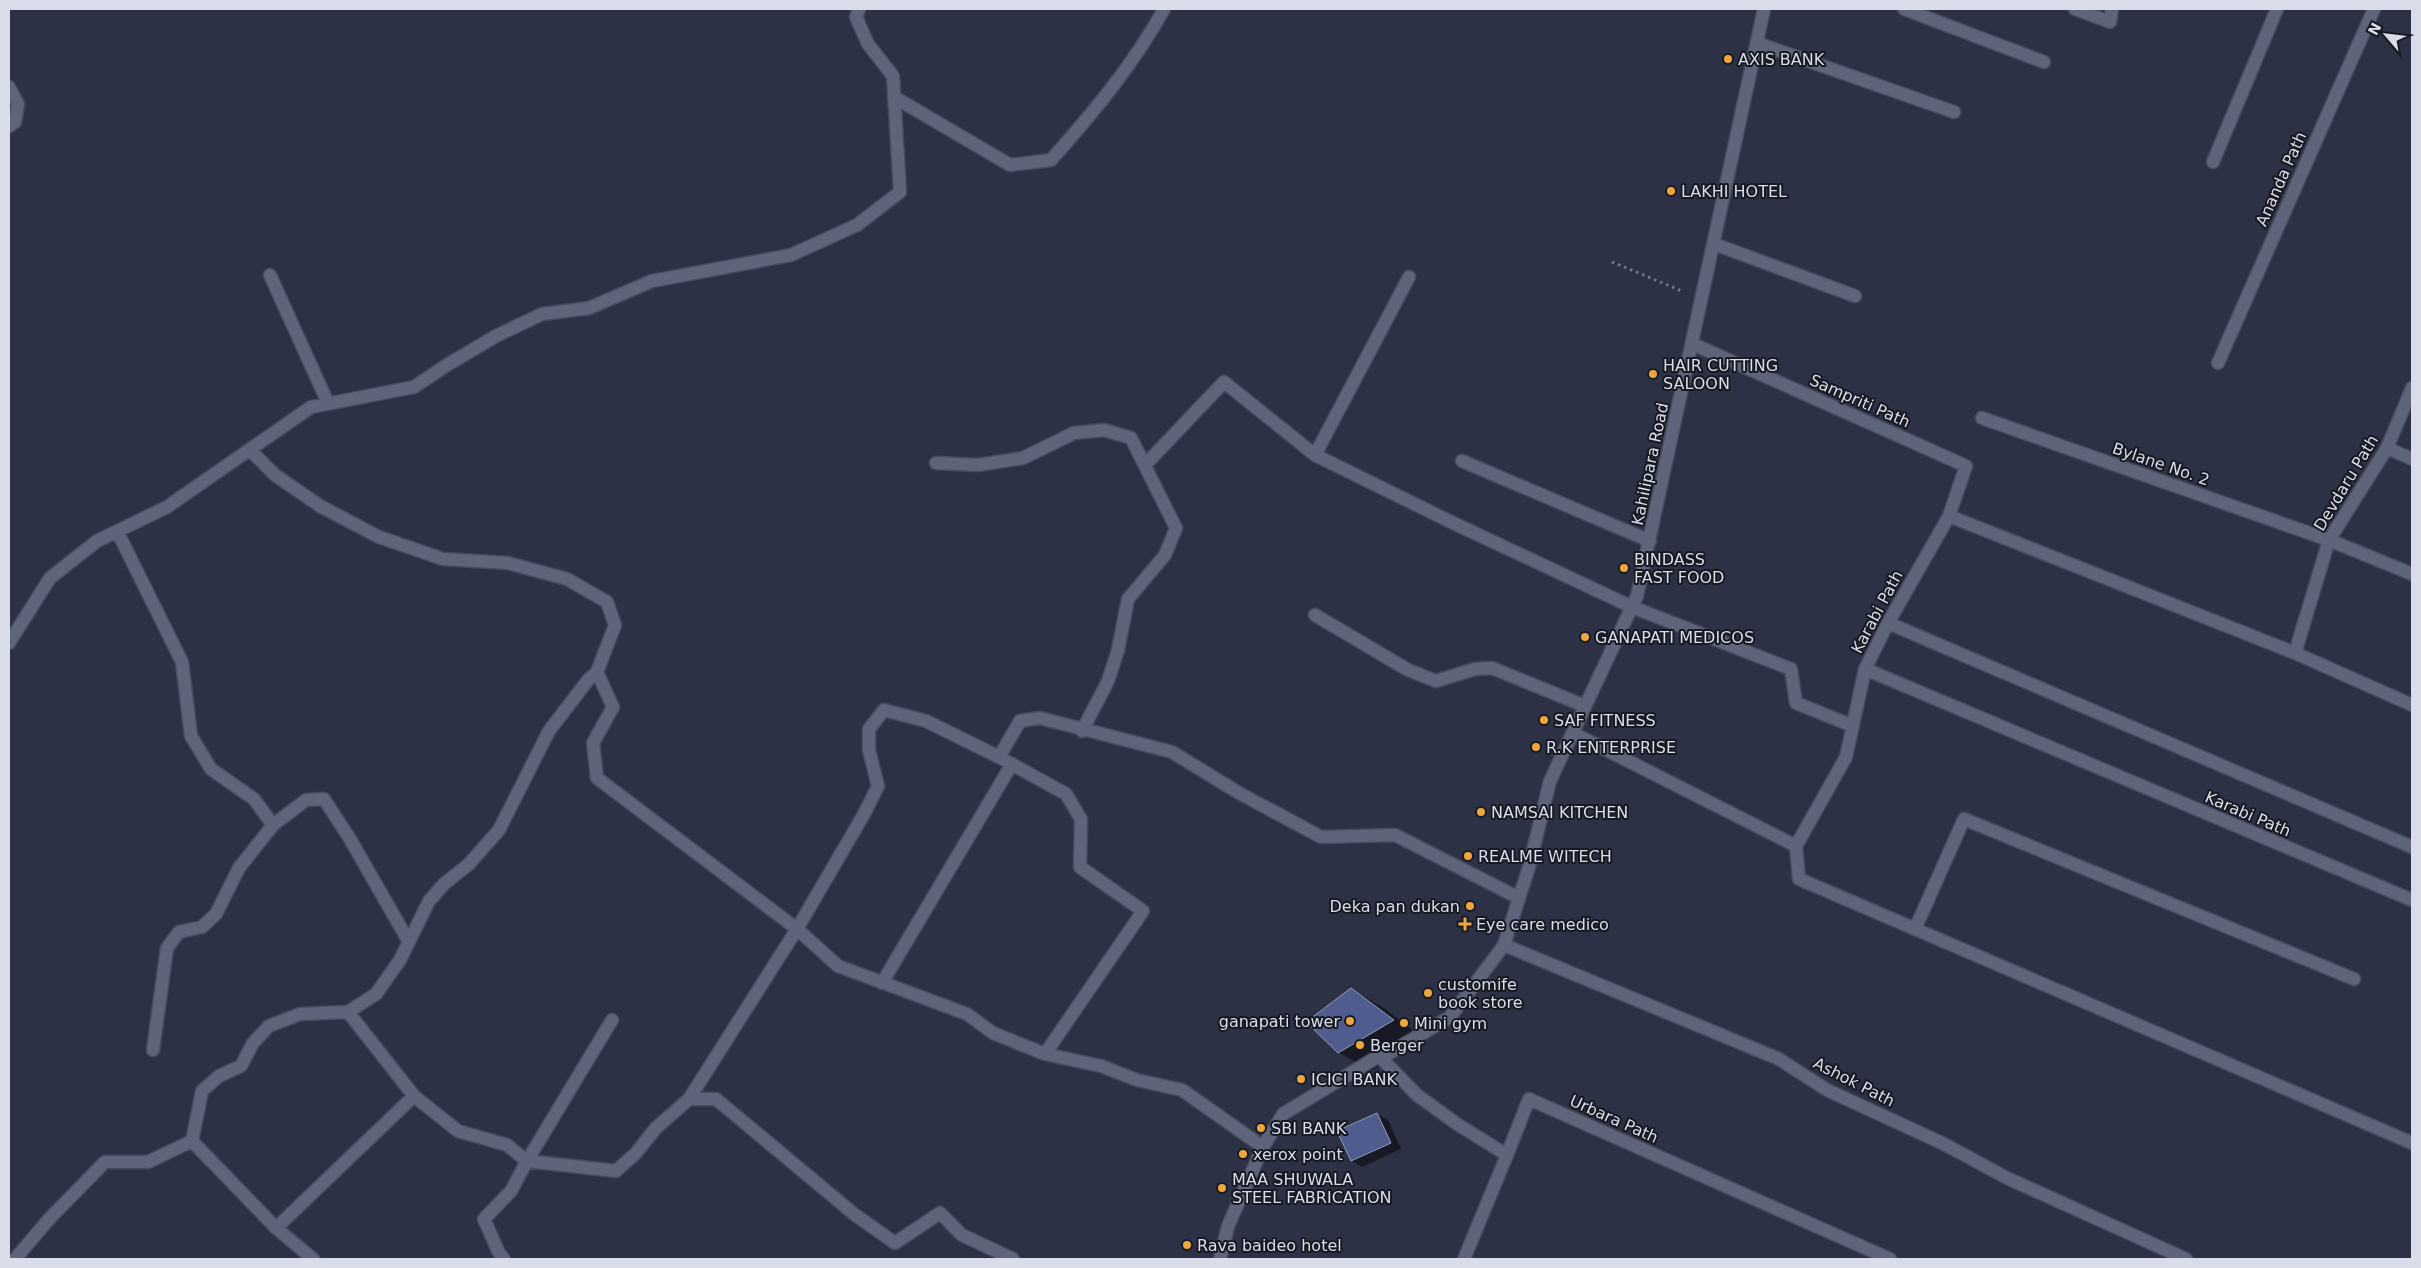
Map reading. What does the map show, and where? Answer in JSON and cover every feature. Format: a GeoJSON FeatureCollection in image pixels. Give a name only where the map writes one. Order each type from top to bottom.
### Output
{"type":"FeatureCollection","features":[{"type":"Feature","properties":{"kind":"street"},"geometry":{"type":"LineString","coordinates":[[9,643],[50,578],[97,541],[167,508],[311,407],[414,387],[496,336],[542,314],[588,308],[652,281],[791,255],[857,225],[900,192],[893,76],[868,44],[856,17],[859,9]]}},
{"type":"Feature","properties":{"kind":"street"},"geometry":{"type":"LineString","coordinates":[[894,97],[1010,165],[1051,160],[1094,112],[1155,26],[1164,9]]}},
{"type":"Feature","properties":{"kind":"street","name":"Kahilipara Road"},"geometry":{"type":"LineString","coordinates":[[1220,1259],[1228,1226],[1263,1147],[1283,1114],[1379,1056],[1388,1054],[1450,1018],[1504,945],[1529,867],[1550,781],[1637,596],[1764,9]]}},
{"type":"Feature","properties":{"kind":"street"},"geometry":{"type":"LineString","coordinates":[[1904,9],[2044,62]]}},
{"type":"Feature","properties":{"kind":"street"},"geometry":{"type":"LineString","coordinates":[[2075,9],[2110,22],[2112,9]]}},
{"type":"Feature","properties":{"kind":"street"},"geometry":{"type":"LineString","coordinates":[[2214,162],[2277,9]]}},
{"type":"Feature","properties":{"kind":"street","name":"Ananda Path"},"geometry":{"type":"LineString","coordinates":[[2218,363],[2374,9]]}},
{"type":"Feature","properties":{"kind":"street"},"geometry":{"type":"LineString","coordinates":[[1756,43],[1954,112]]}},
{"type":"Feature","properties":{"kind":"street"},"geometry":{"type":"LineString","coordinates":[[9,87],[18,104],[15,122],[9,126]]}},
{"type":"Feature","properties":{"kind":"street"},"geometry":{"type":"LineString","coordinates":[[1714,244],[1854,296]]}},
{"type":"Feature","properties":{"kind":"street"},"geometry":{"type":"LineString","coordinates":[[270,275],[328,403]]}},
{"type":"Feature","properties":{"kind":"street"},"geometry":{"type":"LineString","coordinates":[[1316,455],[1409,277]]}},
{"type":"Feature","properties":{"kind":"street","name":"Sampriti Path"},"geometry":{"type":"LineString","coordinates":[[1693,344],[1966,466],[1949,516]]}},
{"type":"Feature","properties":{"kind":"street"},"geometry":{"type":"LineString","coordinates":[[1145,466],[1224,382],[1316,455],[1449,522],[1632,606],[1791,669],[1796,703],[1853,726]]}},
{"type":"Feature","properties":{"kind":"street","name":"Devdaru Path"},"geometry":{"type":"LineString","coordinates":[[2296,654],[2329,540],[2387,448],[2412,388]]}},
{"type":"Feature","properties":{"kind":"street","name":"Bylane No. 2"},"geometry":{"type":"LineString","coordinates":[[1982,418],[2329,540],[2412,574]]}},
{"type":"Feature","properties":{"kind":"street"},"geometry":{"type":"LineString","coordinates":[[936,463],[978,465],[1023,458],[1074,433],[1104,430],[1131,438],[1176,528],[1165,555],[1128,599],[1118,650],[1108,681],[1082,730]]}},
{"type":"Feature","properties":{"kind":"street"},"geometry":{"type":"LineString","coordinates":[[2387,448],[2412,459]]}},
{"type":"Feature","properties":{"kind":"street"},"geometry":{"type":"LineString","coordinates":[[192,1141],[202,1091],[219,1076],[241,1066],[253,1043],[269,1026],[300,1014],[348,1012],[376,994],[400,960],[429,901],[444,884],[469,864],[499,830],[549,731],[588,680],[597,672],[615,625],[607,602],[567,579],[508,563],[443,559],[379,537],[312,501],[275,475],[250,450]]}},
{"type":"Feature","properties":{"kind":"street"},"geometry":{"type":"LineString","coordinates":[[1462,461],[1650,541]]}},
{"type":"Feature","properties":{"kind":"street"},"geometry":{"type":"LineString","coordinates":[[1949,516],[2296,654],[2412,705]]}},
{"type":"Feature","properties":{"kind":"street","name":"Karabi Path"},"geometry":{"type":"LineString","coordinates":[[1949,516],[1888,623],[1866,669],[2412,900]]}},
{"type":"Feature","properties":{"kind":"street"},"geometry":{"type":"LineString","coordinates":[[117,531],[182,662],[191,736],[211,769],[254,799],[273,825]]}},
{"type":"Feature","properties":{"kind":"street"},"geometry":{"type":"LineString","coordinates":[[1315,615],[1408,670],[1436,681],[1475,668],[1492,668],[1585,706]]}},
{"type":"Feature","properties":{"kind":"street"},"geometry":{"type":"LineString","coordinates":[[1888,623],[2412,847]]}},
{"type":"Feature","properties":{"kind":"street"},"geometry":{"type":"LineString","coordinates":[[1866,669],[1846,757],[1796,846],[1799,879],[2412,1143]]}},
{"type":"Feature","properties":{"kind":"street"},"geometry":{"type":"LineString","coordinates":[[597,672],[613,707],[593,743],[597,778],[797,928],[838,966],[967,1014],[993,1033],[1045,1054],[1101,1066],[1138,1080],[1182,1090],[1263,1147]]}},
{"type":"Feature","properties":{"kind":"street"},"geometry":{"type":"LineString","coordinates":[[348,1012],[414,1096],[458,1131],[507,1145],[527,1161],[616,1171],[636,1153],[656,1128],[689,1099],[797,928],[864,814],[878,786],[869,750],[869,729],[884,710],[926,721],[999,757],[1066,794],[1081,819],[1080,867],[1144,911],[1045,1054]]}},
{"type":"Feature","properties":{"kind":"street"},"geometry":{"type":"LineString","coordinates":[[999,757],[1020,722],[1040,718],[1172,752],[1239,793],[1320,836],[1395,835],[1519,898]]}},
{"type":"Feature","properties":{"kind":"street"},"geometry":{"type":"LineString","coordinates":[[1573,733],[1796,846]]}},
{"type":"Feature","properties":{"kind":"street"},"geometry":{"type":"LineString","coordinates":[[882,983],[1012,764]]}},
{"type":"Feature","properties":{"kind":"street"},"geometry":{"type":"LineString","coordinates":[[154,1050],[167,948],[179,932],[202,927],[216,914],[239,868],[273,825],[306,800],[324,799],[350,839],[409,942]]}},
{"type":"Feature","properties":{"kind":"street"},"geometry":{"type":"LineString","coordinates":[[1915,929],[1964,819],[2354,979]]}},
{"type":"Feature","properties":{"kind":"street","name":"Ashok Path"},"geometry":{"type":"LineString","coordinates":[[1504,945],[1779,1059],[1827,1090],[1944,1144],[2007,1178],[2186,1259]]}},
{"type":"Feature","properties":{"kind":"street"},"geometry":{"type":"LineString","coordinates":[[504,1259],[499,1253],[484,1219],[511,1191],[612,1020]]}},
{"type":"Feature","properties":{"kind":"street"},"geometry":{"type":"LineString","coordinates":[[1379,1056],[1417,1095],[1457,1124],[1507,1155],[1464,1259]]}},
{"type":"Feature","properties":{"kind":"street"},"geometry":{"type":"LineString","coordinates":[[276,1228],[414,1096]]}},
{"type":"Feature","properties":{"kind":"street"},"geometry":{"type":"LineString","coordinates":[[689,1099],[716,1099],[854,1214],[895,1243],[940,1213],[962,1236],[1013,1259]]}},
{"type":"Feature","properties":{"kind":"street","name":"Urbara Path"},"geometry":{"type":"LineString","coordinates":[[1507,1155],[1529,1099],[1890,1259]]}},
{"type":"Feature","properties":{"kind":"street"},"geometry":{"type":"LineString","coordinates":[[192,1141],[276,1228],[313,1259]]}},
{"type":"Feature","properties":{"kind":"street"},"geometry":{"type":"LineString","coordinates":[[15,1259],[50,1218],[105,1162],[148,1162],[192,1141]]}},
{"type":"Feature","properties":{"kind":"path"},"geometry":{"type":"LineString","coordinates":[[1612,262],[1682,291]]}},
{"type":"Feature","properties":{"kind":"building","name":"ganapati tower"},"geometry":{"type":"Polygon","coordinates":[[[1351,988],[1394,1020],[1338,1053],[1306,1022],[1351,988]]]}},
{"type":"Feature","properties":{"kind":"building"},"geometry":{"type":"Polygon","coordinates":[[[1377,1113],[1391,1143],[1351,1161],[1337,1131],[1377,1113]]]}},
{"type":"Feature","properties":{"kind":"place","name":"AXIS BANK"},"geometry":{"type":"Point","coordinates":[1728,59]}},
{"type":"Feature","properties":{"kind":"place","name":"LAKHI HOTEL"},"geometry":{"type":"Point","coordinates":[1671,191]}},
{"type":"Feature","properties":{"kind":"place","name":"HAIR CUTTING SALOON"},"geometry":{"type":"Point","coordinates":[1653,374]}},
{"type":"Feature","properties":{"kind":"place","name":"BINDASS FAST FOOD"},"geometry":{"type":"Point","coordinates":[1624,568]}},
{"type":"Feature","properties":{"kind":"place","name":"GANAPATI MEDICOS"},"geometry":{"type":"Point","coordinates":[1585,637]}},
{"type":"Feature","properties":{"kind":"place","name":"SAF FITNESS"},"geometry":{"type":"Point","coordinates":[1544,720]}},
{"type":"Feature","properties":{"kind":"place","name":"R.K ENTERPRISE"},"geometry":{"type":"Point","coordinates":[1536,747]}},
{"type":"Feature","properties":{"kind":"place","name":"NAMSAI KITCHEN"},"geometry":{"type":"Point","coordinates":[1481,812]}},
{"type":"Feature","properties":{"kind":"place","name":"REALME WITECH"},"geometry":{"type":"Point","coordinates":[1468,856]}},
{"type":"Feature","properties":{"kind":"place","name":"Deka pan dukan"},"geometry":{"type":"Point","coordinates":[1470,906]}},
{"type":"Feature","properties":{"kind":"place","name":"Eye care medico"},"geometry":{"type":"Point","coordinates":[1465,924]}},
{"type":"Feature","properties":{"kind":"place","name":"customife book store"},"geometry":{"type":"Point","coordinates":[1428,993]}},
{"type":"Feature","properties":{"kind":"place","name":"ganapati tower"},"geometry":{"type":"Point","coordinates":[1350,1021]}},
{"type":"Feature","properties":{"kind":"place","name":"Mini gym"},"geometry":{"type":"Point","coordinates":[1404,1023]}},
{"type":"Feature","properties":{"kind":"place","name":"Berger"},"geometry":{"type":"Point","coordinates":[1360,1045]}},
{"type":"Feature","properties":{"kind":"place","name":"ICICI BANK"},"geometry":{"type":"Point","coordinates":[1301,1079]}},
{"type":"Feature","properties":{"kind":"place","name":"SBI BANK"},"geometry":{"type":"Point","coordinates":[1261,1128]}},
{"type":"Feature","properties":{"kind":"place","name":"xerox point"},"geometry":{"type":"Point","coordinates":[1243,1154]}},
{"type":"Feature","properties":{"kind":"place","name":"MAA SHUWALA STEEL FABRICATION"},"geometry":{"type":"Point","coordinates":[1222,1188]}},
{"type":"Feature","properties":{"kind":"place","name":"Rava baideo hotel"},"geometry":{"type":"Point","coordinates":[1187,1245]}}]}
